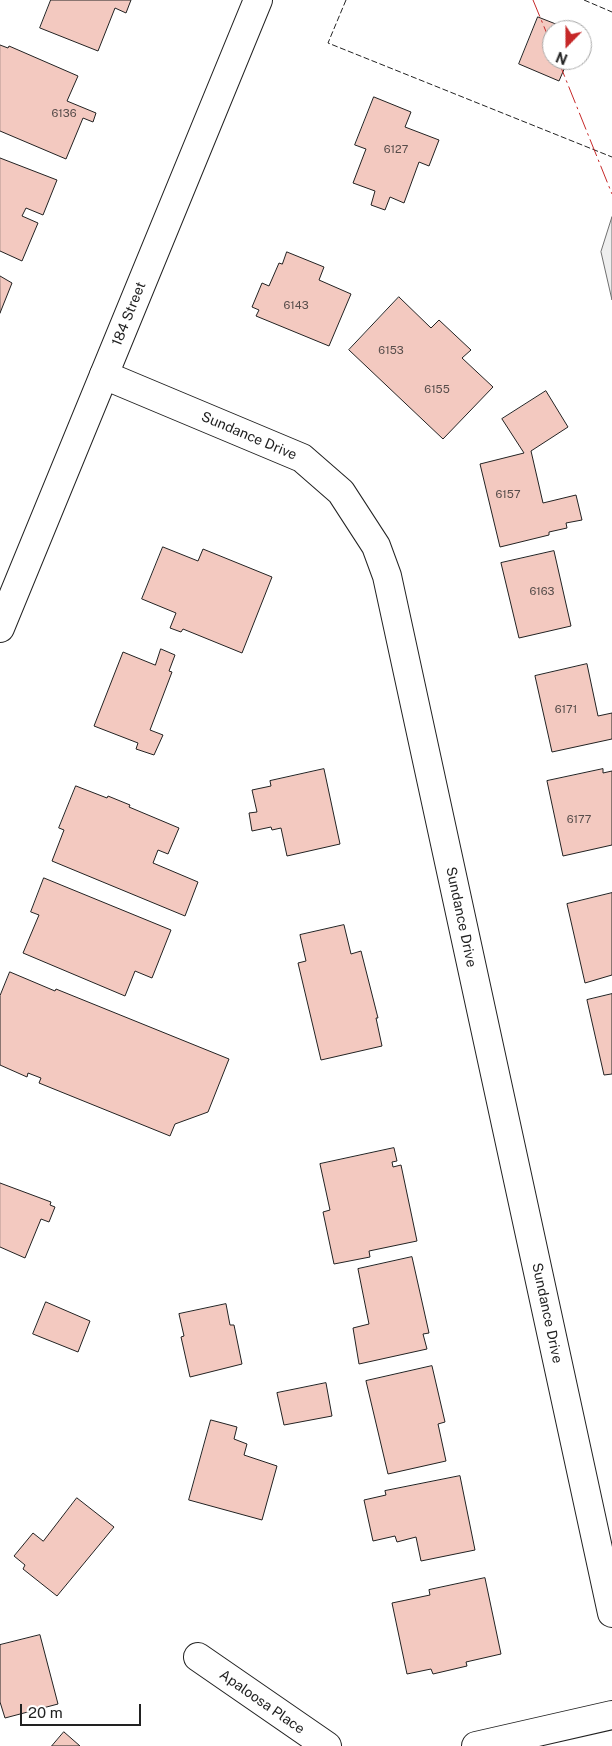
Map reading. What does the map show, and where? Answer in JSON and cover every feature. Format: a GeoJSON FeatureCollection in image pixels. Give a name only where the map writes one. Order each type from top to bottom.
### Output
{"type":"FeatureCollection","features":[{"type":"Feature","properties":{"kind":"street","name":"184 Street"},"geometry":{"type":"LineString","coordinates":[[0,628],[258,0]]}},
{"type":"Feature","properties":{"kind":"street","name":"Sundance Drive"},"geometry":{"type":"LineString","coordinates":[[104,375],[302,458],[340,492],[376,546],[387,576],[612,1613]]}},
{"type":"Feature","properties":{"kind":"street","name":"Apaloosa Place"},"geometry":{"type":"LineString","coordinates":[[198,1657],[327,1746]]}},
{"type":"Feature","properties":{"kind":"street"},"geometry":{"type":"LineString","coordinates":[[476,1746],[612,1714]]}},
{"type":"Feature","properties":{"kind":"shaded area"},"geometry":{"type":"Polygon","coordinates":[[[612,217],[612,300],[601,252],[612,217]]]}},
{"type":"Feature","properties":{"kind":"building"},"geometry":{"type":"Polygon","coordinates":[[[51,0],[131,0],[126,13],[115,8],[98,51],[40,28],[51,0]]]}},
{"type":"Feature","properties":{"kind":"building"},"geometry":{"type":"Polygon","coordinates":[[[538,17],[546,20],[542,20],[542,70],[564,70],[559,81],[519,64],[538,17]]]}},
{"type":"Feature","properties":{"kind":"building"},"geometry":{"type":"Polygon","coordinates":[[[0,45],[8,48],[9,46],[78,76],[67,101],[96,113],[93,122],[83,118],[66,159],[0,131],[0,45]]]}},
{"type":"Feature","properties":{"kind":"building"},"geometry":{"type":"Polygon","coordinates":[[[374,97],[411,112],[405,127],[439,140],[429,166],[419,162],[404,203],[390,197],[385,210],[371,205],[375,191],[353,183],[366,149],[355,145],[374,97]]]}},
{"type":"Feature","properties":{"kind":"building"},"geometry":{"type":"Polygon","coordinates":[[[0,158],[57,180],[43,215],[26,208],[22,216],[38,223],[22,261],[0,251],[0,158]]]}},
{"type":"Feature","properties":{"kind":"building"},"geometry":{"type":"Polygon","coordinates":[[[287,252],[324,267],[319,280],[351,294],[329,346],[256,316],[259,310],[252,307],[262,283],[269,286],[279,263],[282,264],[287,252]]]}},
{"type":"Feature","properties":{"kind":"building"},"geometry":{"type":"Polygon","coordinates":[[[0,276],[12,283],[0,313],[0,276]]]}},
{"type":"Feature","properties":{"kind":"building"},"geometry":{"type":"Polygon","coordinates":[[[399,297],[431,328],[439,320],[471,350],[462,358],[493,387],[443,439],[349,350],[399,297]]]}},
{"type":"Feature","properties":{"kind":"building"},"geometry":{"type":"Polygon","coordinates":[[[546,391],[568,427],[531,451],[543,503],[576,495],[582,520],[566,523],[567,528],[549,532],[549,535],[500,547],[480,464],[524,453],[502,419],[546,391]]]}},
{"type":"Feature","properties":{"kind":"building"},"geometry":{"type":"Polygon","coordinates":[[[163,547],[198,561],[203,549],[272,577],[242,653],[183,629],[181,632],[170,628],[176,613],[142,599],[163,547]]]}},
{"type":"Feature","properties":{"kind":"building"},"geometry":{"type":"Polygon","coordinates":[[[554,551],[571,626],[519,638],[501,563],[554,551]]]}},
{"type":"Feature","properties":{"kind":"building"},"geometry":{"type":"Polygon","coordinates":[[[161,649],[175,655],[169,671],[172,672],[150,730],[163,735],[154,755],[136,749],[138,743],[94,726],[123,652],[155,665],[161,649]]]}},
{"type":"Feature","properties":{"kind":"building"},"geometry":{"type":"Polygon","coordinates":[[[587,664],[598,716],[612,713],[612,739],[552,752],[535,676],[587,664]]]}},
{"type":"Feature","properties":{"kind":"building"},"geometry":{"type":"Polygon","coordinates":[[[324,769],[340,844],[287,856],[281,828],[272,830],[271,827],[252,831],[249,813],[257,812],[252,790],[271,786],[270,781],[324,769]]]}},
{"type":"Feature","properties":{"kind":"building"},"geometry":{"type":"Polygon","coordinates":[[[603,769],[603,773],[612,771],[612,845],[563,856],[547,781],[603,769]]]}},
{"type":"Feature","properties":{"kind":"building"},"geometry":{"type":"Polygon","coordinates":[[[76,786],[107,798],[108,796],[179,828],[168,854],[158,850],[153,863],[198,882],[185,916],[52,861],[64,830],[59,828],[76,786]]]}},
{"type":"Feature","properties":{"kind":"building"},"geometry":{"type":"Polygon","coordinates":[[[44,878],[171,930],[152,978],[135,971],[125,996],[23,953],[39,915],[31,912],[44,878]]]}},
{"type":"Feature","properties":{"kind":"building"},"geometry":{"type":"Polygon","coordinates":[[[612,893],[612,975],[585,983],[567,904],[612,893]]]}},
{"type":"Feature","properties":{"kind":"building"},"geometry":{"type":"Polygon","coordinates":[[[344,925],[351,954],[361,951],[378,1018],[376,1018],[382,1046],[321,1060],[298,963],[306,961],[300,935],[344,925]]]}},
{"type":"Feature","properties":{"kind":"building"},"geometry":{"type":"Polygon","coordinates":[[[10,972],[229,1059],[208,1112],[175,1124],[170,1136],[39,1083],[41,1078],[28,1073],[27,1077],[0,1065],[0,996],[10,972]]]}},
{"type":"Feature","properties":{"kind":"building"},"geometry":{"type":"Polygon","coordinates":[[[612,994],[612,1074],[604,1075],[587,1000],[612,994]]]}},
{"type":"Feature","properties":{"kind":"building"},"geometry":{"type":"Polygon","coordinates":[[[394,1148],[397,1161],[392,1162],[393,1167],[401,1165],[417,1241],[369,1251],[370,1257],[334,1264],[323,1212],[330,1210],[320,1164],[394,1148]]]}},
{"type":"Feature","properties":{"kind":"building"},"geometry":{"type":"Polygon","coordinates":[[[0,1183],[51,1202],[50,1205],[55,1207],[49,1222],[41,1219],[25,1258],[0,1247],[0,1183]]]}},
{"type":"Feature","properties":{"kind":"building"},"geometry":{"type":"Polygon","coordinates":[[[412,1257],[429,1333],[423,1334],[427,1349],[359,1364],[353,1328],[369,1324],[358,1269],[412,1257]]]}},
{"type":"Feature","properties":{"kind":"building"},"geometry":{"type":"Polygon","coordinates":[[[46,1302],[90,1321],[78,1352],[33,1334],[46,1302]]]}},
{"type":"Feature","properties":{"kind":"building"},"geometry":{"type":"Polygon","coordinates":[[[226,1304],[230,1325],[234,1325],[242,1364],[190,1377],[181,1337],[184,1336],[179,1314],[226,1304]]]}},
{"type":"Feature","properties":{"kind":"building"},"geometry":{"type":"Polygon","coordinates":[[[432,1366],[445,1422],[438,1424],[446,1461],[388,1474],[366,1381],[432,1366]]]}},
{"type":"Feature","properties":{"kind":"building"},"geometry":{"type":"Polygon","coordinates":[[[326,1383],[332,1416],[284,1425],[277,1393],[326,1383]]]}},
{"type":"Feature","properties":{"kind":"building"},"geometry":{"type":"Polygon","coordinates":[[[211,1420],[237,1427],[234,1439],[247,1444],[244,1455],[277,1466],[262,1520],[189,1500],[211,1420]]]}},
{"type":"Feature","properties":{"kind":"building"},"geometry":{"type":"Polygon","coordinates":[[[460,1476],[475,1550],[421,1561],[416,1537],[397,1542],[395,1536],[373,1541],[364,1500],[386,1495],[385,1491],[460,1476]]]}},
{"type":"Feature","properties":{"kind":"building"},"geometry":{"type":"Polygon","coordinates":[[[77,1498],[114,1527],[57,1596],[23,1569],[25,1565],[14,1556],[33,1533],[43,1541],[77,1498]]]}},
{"type":"Feature","properties":{"kind":"building"},"geometry":{"type":"Polygon","coordinates":[[[485,1578],[501,1654],[466,1662],[467,1666],[433,1674],[431,1669],[407,1674],[392,1603],[430,1595],[429,1590],[485,1578]]]}},
{"type":"Feature","properties":{"kind":"building"},"geometry":{"type":"Polygon","coordinates":[[[40,1635],[58,1704],[5,1718],[0,1702],[0,1645],[40,1635]]]}},
{"type":"Feature","properties":{"kind":"building"},"geometry":{"type":"Polygon","coordinates":[[[64,1732],[80,1746],[52,1746],[64,1732]]]}},
{"type":"Feature","properties":{"kind":"fence"},"geometry":{"type":"LineString","coordinates":[[346,0],[328,43],[612,157]]}},
{"type":"Feature","properties":{"kind":"fence"},"geometry":{"type":"LineString","coordinates":[[584,0],[612,12]]}},
{"type":"Feature","properties":{"kind":"power"},"geometry":{"type":"LineString","coordinates":[[533,0],[542,22]]}},
{"type":"Feature","properties":{"kind":"power"},"geometry":{"type":"LineString","coordinates":[[562,70],[612,194]]}}]}
